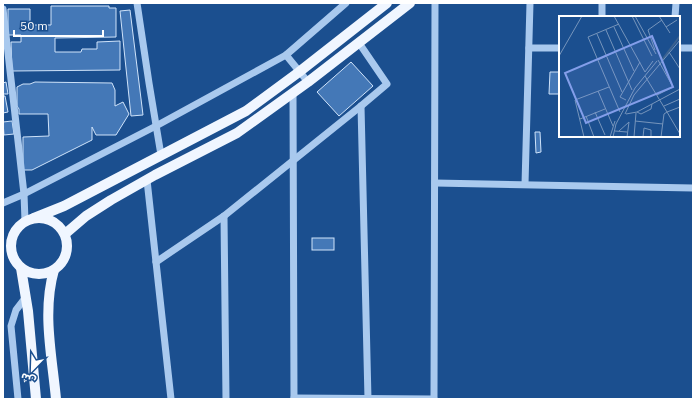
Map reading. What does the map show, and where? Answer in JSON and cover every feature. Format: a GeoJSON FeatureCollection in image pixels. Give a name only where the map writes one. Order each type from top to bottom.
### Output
{"type":"FeatureCollection","features":[{"type":"Feature","properties":{"kind":"main road"},"geometry":{"type":"LineString","coordinates":[[36,399],[26,297],[21,268],[12,254],[11,244],[13,235],[18,227],[30,220],[64,206],[246,111],[299,72],[387,3]]}},
{"type":"Feature","properties":{"kind":"main road"},"geometry":{"type":"LineString","coordinates":[[65,234],[86,216],[147,180],[237,133],[308,82],[410,3]]}},
{"type":"Feature","properties":{"kind":"main road"},"geometry":{"type":"LineString","coordinates":[[21,268],[33,274],[44,274],[54,270],[62,263],[67,254],[68,244],[65,234],[61,228],[50,220],[43,218],[30,220]]}},
{"type":"Feature","properties":{"kind":"main road"},"geometry":{"type":"LineString","coordinates":[[54,270],[49,295],[48,311],[56,399]]}},
{"type":"Feature","properties":{"kind":"street"},"geometry":{"type":"LineString","coordinates":[[137,3],[161,155]]}},
{"type":"Feature","properties":{"kind":"street"},"geometry":{"type":"LineString","coordinates":[[3,203],[24,194],[156,126],[286,55],[346,3]]}},
{"type":"Feature","properties":{"kind":"street"},"geometry":{"type":"LineString","coordinates":[[293,93],[294,398],[434,399],[435,3]]}},
{"type":"Feature","properties":{"kind":"street"},"geometry":{"type":"LineString","coordinates":[[524,184],[530,3]]}},
{"type":"Feature","properties":{"kind":"street"},"geometry":{"type":"LineString","coordinates":[[602,3],[602,16]]}},
{"type":"Feature","properties":{"kind":"street"},"geometry":{"type":"LineString","coordinates":[[675,16],[676,3]]}},
{"type":"Feature","properties":{"kind":"street"},"geometry":{"type":"LineString","coordinates":[[3,9],[24,194],[30,220]]}},
{"type":"Feature","properties":{"kind":"street"},"geometry":{"type":"LineString","coordinates":[[156,262],[224,216],[387,84],[359,43]]}},
{"type":"Feature","properties":{"kind":"street"},"geometry":{"type":"LineString","coordinates":[[528,48],[559,48]]}},
{"type":"Feature","properties":{"kind":"street"},"geometry":{"type":"LineString","coordinates":[[680,48],[693,48]]}},
{"type":"Feature","properties":{"kind":"street"},"geometry":{"type":"LineString","coordinates":[[286,55],[308,82]]}},
{"type":"Feature","properties":{"kind":"street"},"geometry":{"type":"LineString","coordinates":[[361,106],[368,399]]}},
{"type":"Feature","properties":{"kind":"street"},"geometry":{"type":"LineString","coordinates":[[147,180],[170,399]]}},
{"type":"Feature","properties":{"kind":"street"},"geometry":{"type":"LineString","coordinates":[[435,183],[693,188]]}},
{"type":"Feature","properties":{"kind":"street"},"geometry":{"type":"LineString","coordinates":[[224,216],[226,399]]}},
{"type":"Feature","properties":{"kind":"street"},"geometry":{"type":"LineString","coordinates":[[18,399],[11,326],[16,310],[26,297]]}},
{"type":"Feature","properties":{"kind":"building"},"geometry":{"type":"Polygon","coordinates":[[[51,6],[109,6],[109,8],[116,8],[116,37],[55,38],[55,52],[81,52],[82,49],[97,49],[97,42],[120,41],[120,70],[12,71],[11,42],[21,42],[21,35],[8,35],[8,9],[30,9],[30,25],[51,25],[51,6]]]}},
{"type":"Feature","properties":{"kind":"building"},"geometry":{"type":"Polygon","coordinates":[[[130,10],[143,115],[131,116],[120,11],[130,10]]]}},
{"type":"Feature","properties":{"kind":"building"},"geometry":{"type":"Polygon","coordinates":[[[351,62],[373,86],[339,116],[317,92],[351,62]]]}},
{"type":"Feature","properties":{"kind":"building"},"geometry":{"type":"Polygon","coordinates":[[[550,72],[559,72],[559,94],[549,94],[550,72]]]}},
{"type":"Feature","properties":{"kind":"building"},"geometry":{"type":"Polygon","coordinates":[[[6,82],[8,94],[3,94],[3,83],[6,82]]]}},
{"type":"Feature","properties":{"kind":"building"},"geometry":{"type":"Polygon","coordinates":[[[35,82],[112,83],[115,90],[115,106],[123,102],[129,114],[116,135],[96,135],[92,127],[92,140],[32,170],[23,170],[23,137],[49,136],[48,114],[19,114],[19,109],[17,106],[17,87],[23,84],[35,82]]]}},
{"type":"Feature","properties":{"kind":"building"},"geometry":{"type":"Polygon","coordinates":[[[3,96],[5,96],[8,112],[3,113],[3,96]]]}},
{"type":"Feature","properties":{"kind":"building"},"geometry":{"type":"Polygon","coordinates":[[[12,121],[14,134],[4,135],[3,122],[12,121]]]}},
{"type":"Feature","properties":{"kind":"building"},"geometry":{"type":"Polygon","coordinates":[[[535,132],[540,132],[541,152],[536,153],[535,132]]]}},
{"type":"Feature","properties":{"kind":"building"},"geometry":{"type":"Polygon","coordinates":[[[312,238],[334,238],[334,250],[312,250],[312,238]]]}}]}
